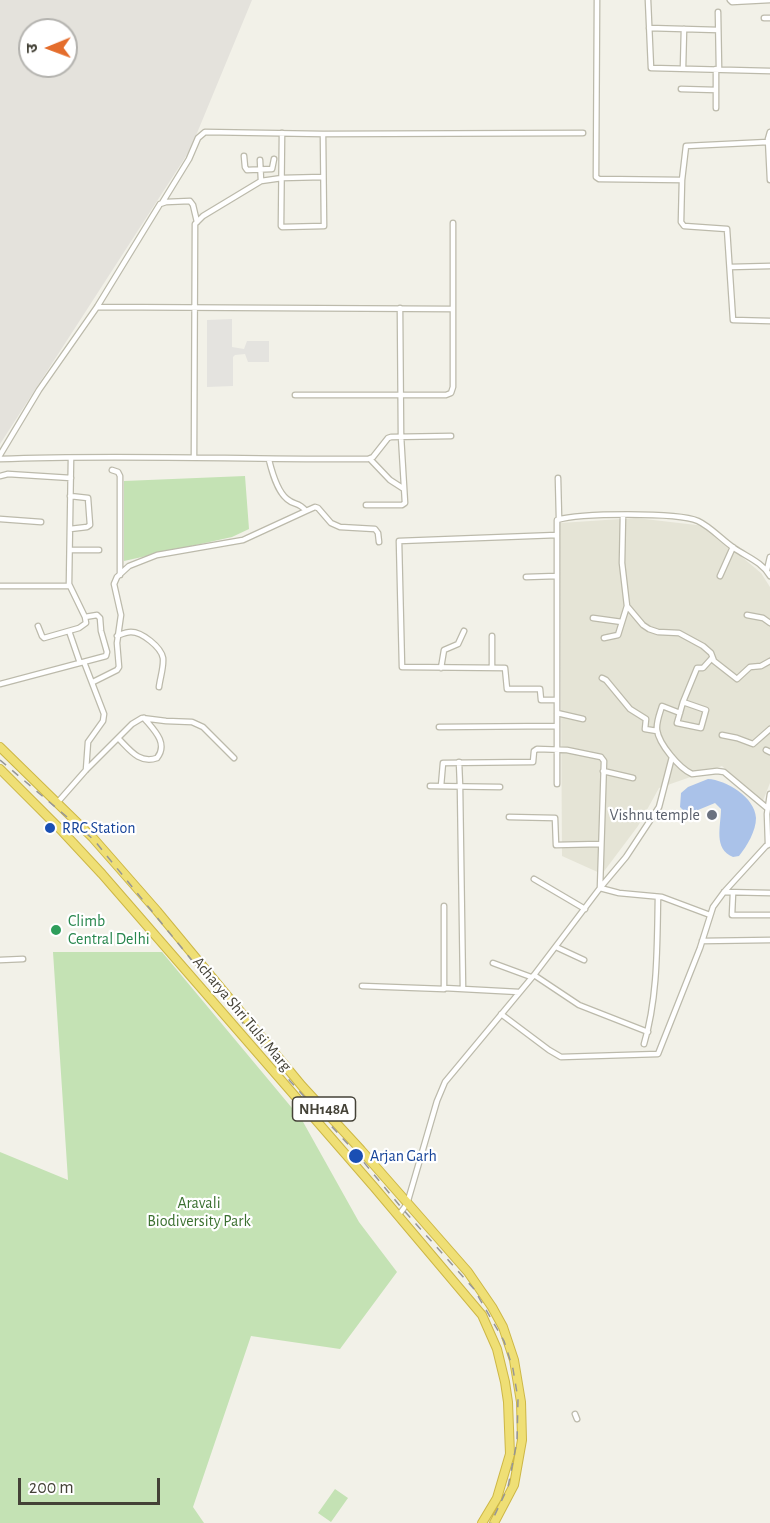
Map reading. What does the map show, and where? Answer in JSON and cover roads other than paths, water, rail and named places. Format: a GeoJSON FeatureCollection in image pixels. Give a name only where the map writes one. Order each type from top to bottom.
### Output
{"type":"FeatureCollection","features":[{"type":"Feature","properties":{"kind":"highway","name":"Acharya Shri Tulsi Marg"},"geometry":{"type":"LineString","coordinates":[[0,747],[93,838],[302,1086],[468,1272],[492,1307],[503,1327],[514,1360],[521,1402],[522,1440],[514,1485],[494,1523]]}},
{"type":"Feature","properties":{"kind":"highway"},"geometry":{"type":"LineString","coordinates":[[0,769],[11,758]]}},
{"type":"Feature","properties":{"kind":"highway","name":"Acharya Shri Tulsi Marg"},"geometry":{"type":"LineString","coordinates":[[0,769],[102,874],[482,1316],[501,1363],[508,1402],[510,1454],[497,1498],[482,1523]]}},
{"type":"Feature","properties":{"kind":"street"},"geometry":{"type":"LineString","coordinates":[[597,0],[596,177],[682,180]]}},
{"type":"Feature","properties":{"kind":"street"},"geometry":{"type":"LineString","coordinates":[[648,0],[650,67],[770,71]]}},
{"type":"Feature","properties":{"kind":"street"},"geometry":{"type":"LineString","coordinates":[[730,0],[732,2],[770,0]]}},
{"type":"Feature","properties":{"kind":"street"},"geometry":{"type":"LineString","coordinates":[[716,108],[718,12]]}},
{"type":"Feature","properties":{"kind":"street"},"geometry":{"type":"LineString","coordinates":[[649,28],[718,30]]}},
{"type":"Feature","properties":{"kind":"street"},"geometry":{"type":"LineString","coordinates":[[683,68],[684,29]]}},
{"type":"Feature","properties":{"kind":"street"},"geometry":{"type":"LineString","coordinates":[[681,89],[716,90]]}},
{"type":"Feature","properties":{"kind":"street"},"geometry":{"type":"LineString","coordinates":[[770,132],[768,142],[770,180]]}},
{"type":"Feature","properties":{"kind":"street"},"geometry":{"type":"LineString","coordinates":[[404,489],[390,480],[370,459],[0,457],[39,390],[97,307],[162,203],[202,133],[583,133]]}},
{"type":"Feature","properties":{"kind":"street"},"geometry":{"type":"LineString","coordinates":[[282,133],[280,226],[312,227],[324,225],[323,134]]}},
{"type":"Feature","properties":{"kind":"street"},"geometry":{"type":"LineString","coordinates":[[768,142],[686,146],[682,180],[682,225],[728,229],[733,320],[770,321]]}},
{"type":"Feature","properties":{"kind":"street"},"geometry":{"type":"LineString","coordinates":[[244,156],[245,168],[260,170],[272,169],[274,159]]}},
{"type":"Feature","properties":{"kind":"street"},"geometry":{"type":"LineString","coordinates":[[260,160],[261,181]]}},
{"type":"Feature","properties":{"kind":"street"},"geometry":{"type":"LineString","coordinates":[[194,457],[194,230],[197,222],[203,216],[261,181],[323,177]]}},
{"type":"Feature","properties":{"kind":"street"},"geometry":{"type":"LineString","coordinates":[[162,203],[192,202],[197,222]]}},
{"type":"Feature","properties":{"kind":"street"},"geometry":{"type":"LineString","coordinates":[[295,394],[446,395],[452,392],[453,223]]}},
{"type":"Feature","properties":{"kind":"street"},"geometry":{"type":"LineString","coordinates":[[730,267],[770,266]]}},
{"type":"Feature","properties":{"kind":"street"},"geometry":{"type":"LineString","coordinates":[[97,307],[453,309]]}},
{"type":"Feature","properties":{"kind":"street"},"geometry":{"type":"LineString","coordinates":[[366,505],[404,505],[406,501],[401,436],[400,308]]}},
{"type":"Feature","properties":{"kind":"street"},"geometry":{"type":"LineString","coordinates":[[370,459],[388,438],[451,436]]}},
{"type":"Feature","properties":{"kind":"street"},"geometry":{"type":"LineString","coordinates":[[38,626],[44,638],[84,625],[85,616],[69,586],[71,458]]}},
{"type":"Feature","properties":{"kind":"street"},"geometry":{"type":"LineString","coordinates":[[269,460],[284,496],[290,501],[301,504],[306,512]]}},
{"type":"Feature","properties":{"kind":"street"},"geometry":{"type":"LineString","coordinates":[[112,470],[117,471],[120,476],[120,575]]}},
{"type":"Feature","properties":{"kind":"street"},"geometry":{"type":"LineString","coordinates":[[0,476],[8,474],[71,478]]}},
{"type":"Feature","properties":{"kind":"street"},"geometry":{"type":"LineString","coordinates":[[557,784],[558,478]]}},
{"type":"Feature","properties":{"kind":"street"},"geometry":{"type":"LineString","coordinates":[[70,496],[88,498],[90,525],[70,529]]}},
{"type":"Feature","properties":{"kind":"street"},"geometry":{"type":"LineString","coordinates":[[93,682],[119,668],[117,636],[121,615],[114,584],[120,575],[133,564],[157,555],[243,540],[315,507],[331,523],[340,527],[375,529],[380,542]]}},
{"type":"Feature","properties":{"kind":"street"},"geometry":{"type":"LineString","coordinates":[[559,518],[623,515],[687,517],[703,524],[768,570]]}},
{"type":"Feature","properties":{"kind":"street"},"geometry":{"type":"LineString","coordinates":[[604,638],[617,636],[627,606],[622,563],[623,515]]}},
{"type":"Feature","properties":{"kind":"street"},"geometry":{"type":"LineString","coordinates":[[0,519],[41,522]]}},
{"type":"Feature","properties":{"kind":"street"},"geometry":{"type":"LineString","coordinates":[[557,535],[399,541],[402,667],[506,669],[508,690],[540,689],[541,700],[557,700]]}},
{"type":"Feature","properties":{"kind":"street"},"geometry":{"type":"LineString","coordinates":[[720,576],[733,547]]}},
{"type":"Feature","properties":{"kind":"street"},"geometry":{"type":"LineString","coordinates":[[71,550],[99,550]]}},
{"type":"Feature","properties":{"kind":"street"},"geometry":{"type":"LineString","coordinates":[[770,557],[768,570],[770,576]]}},
{"type":"Feature","properties":{"kind":"street"},"geometry":{"type":"LineString","coordinates":[[526,577],[557,576]]}},
{"type":"Feature","properties":{"kind":"street"},"geometry":{"type":"LineString","coordinates":[[0,586],[69,586]]}},
{"type":"Feature","properties":{"kind":"street"},"geometry":{"type":"LineString","coordinates":[[627,606],[642,625],[649,629],[679,633],[709,650],[712,658],[737,680],[749,668],[762,666],[770,661]]}},
{"type":"Feature","properties":{"kind":"street"},"geometry":{"type":"LineString","coordinates":[[0,684],[107,655],[100,618],[94,614],[85,616]]}},
{"type":"Feature","properties":{"kind":"street"},"geometry":{"type":"LineString","coordinates":[[747,615],[763,618],[770,623]]}},
{"type":"Feature","properties":{"kind":"street"},"geometry":{"type":"LineString","coordinates":[[593,618],[622,622]]}},
{"type":"Feature","properties":{"kind":"street"},"geometry":{"type":"LineString","coordinates":[[69,631],[93,682],[104,717],[88,742],[86,770]]}},
{"type":"Feature","properties":{"kind":"street"},"geometry":{"type":"LineString","coordinates":[[441,668],[444,650],[458,644],[464,631]]}},
{"type":"Feature","properties":{"kind":"street"},"geometry":{"type":"LineString","coordinates":[[117,636],[128,632],[140,634],[160,653],[163,659],[159,687]]}},
{"type":"Feature","properties":{"kind":"street"},"geometry":{"type":"LineString","coordinates":[[492,636],[492,668]]}},
{"type":"Feature","properties":{"kind":"street"},"geometry":{"type":"LineString","coordinates":[[683,702],[706,710],[701,728],[677,723],[683,702],[697,668],[703,668],[712,658]]}},
{"type":"Feature","properties":{"kind":"street"},"geometry":{"type":"LineString","coordinates":[[602,678],[633,712],[646,719],[645,729],[657,731]]}},
{"type":"Feature","properties":{"kind":"street"},"geometry":{"type":"LineString","coordinates":[[680,713],[663,706],[657,726],[657,731],[672,757],[689,773],[724,772],[767,808]]}},
{"type":"Feature","properties":{"kind":"street"},"geometry":{"type":"LineString","coordinates":[[557,713],[583,719]]}},
{"type":"Feature","properties":{"kind":"street"},"geometry":{"type":"LineString","coordinates":[[118,738],[139,758],[147,761],[157,758],[162,749],[159,737],[144,718]]}},
{"type":"Feature","properties":{"kind":"street"},"geometry":{"type":"LineString","coordinates":[[57,803],[136,720],[144,718],[196,723],[234,758]]}},
{"type":"Feature","properties":{"kind":"street"},"geometry":{"type":"LineString","coordinates":[[439,727],[557,726]]}},
{"type":"Feature","properties":{"kind":"street"},"geometry":{"type":"LineString","coordinates":[[722,735],[753,744],[770,729]]}},
{"type":"Feature","properties":{"kind":"street"},"geometry":{"type":"LineString","coordinates":[[441,786],[442,763],[532,762],[535,749],[579,751],[603,757],[600,888]]}},
{"type":"Feature","properties":{"kind":"street"},"geometry":{"type":"LineString","coordinates":[[398,1216],[407,1204],[445,1082],[626,857],[657,812],[672,757]]}},
{"type":"Feature","properties":{"kind":"street"},"geometry":{"type":"LineString","coordinates":[[459,762],[462,989]]}},
{"type":"Feature","properties":{"kind":"street"},"geometry":{"type":"LineString","coordinates":[[603,771],[633,778]]}},
{"type":"Feature","properties":{"kind":"street"},"geometry":{"type":"LineString","coordinates":[[430,786],[500,788]]}},
{"type":"Feature","properties":{"kind":"street"},"geometry":{"type":"LineString","coordinates":[[501,1014],[561,1057],[659,1053],[713,907],[769,844],[767,808],[770,794]]}},
{"type":"Feature","properties":{"kind":"street"},"geometry":{"type":"LineString","coordinates":[[509,817],[555,818],[556,845],[600,844]]}},
{"type":"Feature","properties":{"kind":"street"},"geometry":{"type":"LineString","coordinates":[[534,879],[585,909]]}},
{"type":"Feature","properties":{"kind":"street"},"geometry":{"type":"LineString","coordinates":[[600,888],[613,892],[658,897],[710,915]]}},
{"type":"Feature","properties":{"kind":"street"},"geometry":{"type":"LineString","coordinates":[[724,892],[770,893]]}},
{"type":"Feature","properties":{"kind":"street"},"geometry":{"type":"LineString","coordinates":[[733,893],[733,915],[770,915]]}},
{"type":"Feature","properties":{"kind":"street"},"geometry":{"type":"LineString","coordinates":[[644,1044],[650,1022],[657,949],[658,897]]}},
{"type":"Feature","properties":{"kind":"street"},"geometry":{"type":"LineString","coordinates":[[444,906],[444,989]]}},
{"type":"Feature","properties":{"kind":"street"},"geometry":{"type":"LineString","coordinates":[[702,941],[770,940]]}},
{"type":"Feature","properties":{"kind":"street"},"geometry":{"type":"LineString","coordinates":[[556,946],[584,960]]}},
{"type":"Feature","properties":{"kind":"street"},"geometry":{"type":"LineString","coordinates":[[0,960],[23,959]]}},
{"type":"Feature","properties":{"kind":"street"},"geometry":{"type":"LineString","coordinates":[[493,963],[532,976],[579,1005],[648,1032]]}},
{"type":"Feature","properties":{"kind":"street"},"geometry":{"type":"LineString","coordinates":[[362,986],[519,992]]}},
{"type":"Feature","properties":{"kind":"water"},"geometry":{"type":"Polygon","coordinates":[[[708,779],[731,786],[751,803],[754,810],[756,818],[754,828],[739,856],[733,857],[727,853],[720,843],[721,809],[715,803],[698,810],[685,812],[680,807],[681,793],[688,787],[708,779]]]}},
{"type":"Feature","properties":{"kind":"railway"},"geometry":{"type":"LineString","coordinates":[[0,760],[94,840],[290,1081],[357,1154],[474,1289],[504,1341],[513,1369],[518,1399],[517,1441],[508,1487],[491,1523]]}},
{"type":"Feature","properties":{"kind":"place","name":"Vishnu temple"},"geometry":{"type":"Point","coordinates":[712,815]}},
{"type":"Feature","properties":{"kind":"place","name":"RRC Station"},"geometry":{"type":"Point","coordinates":[50,828]}},
{"type":"Feature","properties":{"kind":"place","name":"Climb Central Delhi"},"geometry":{"type":"Point","coordinates":[56,930]}},
{"type":"Feature","properties":{"kind":"place","name":"Arjan Garh"},"geometry":{"type":"Point","coordinates":[356,1156]}},
{"type":"Feature","properties":{"kind":"park label","name":"Aravali Biodiversity Park"},"geometry":{"type":"Point","coordinates":[199,1212]}}]}
